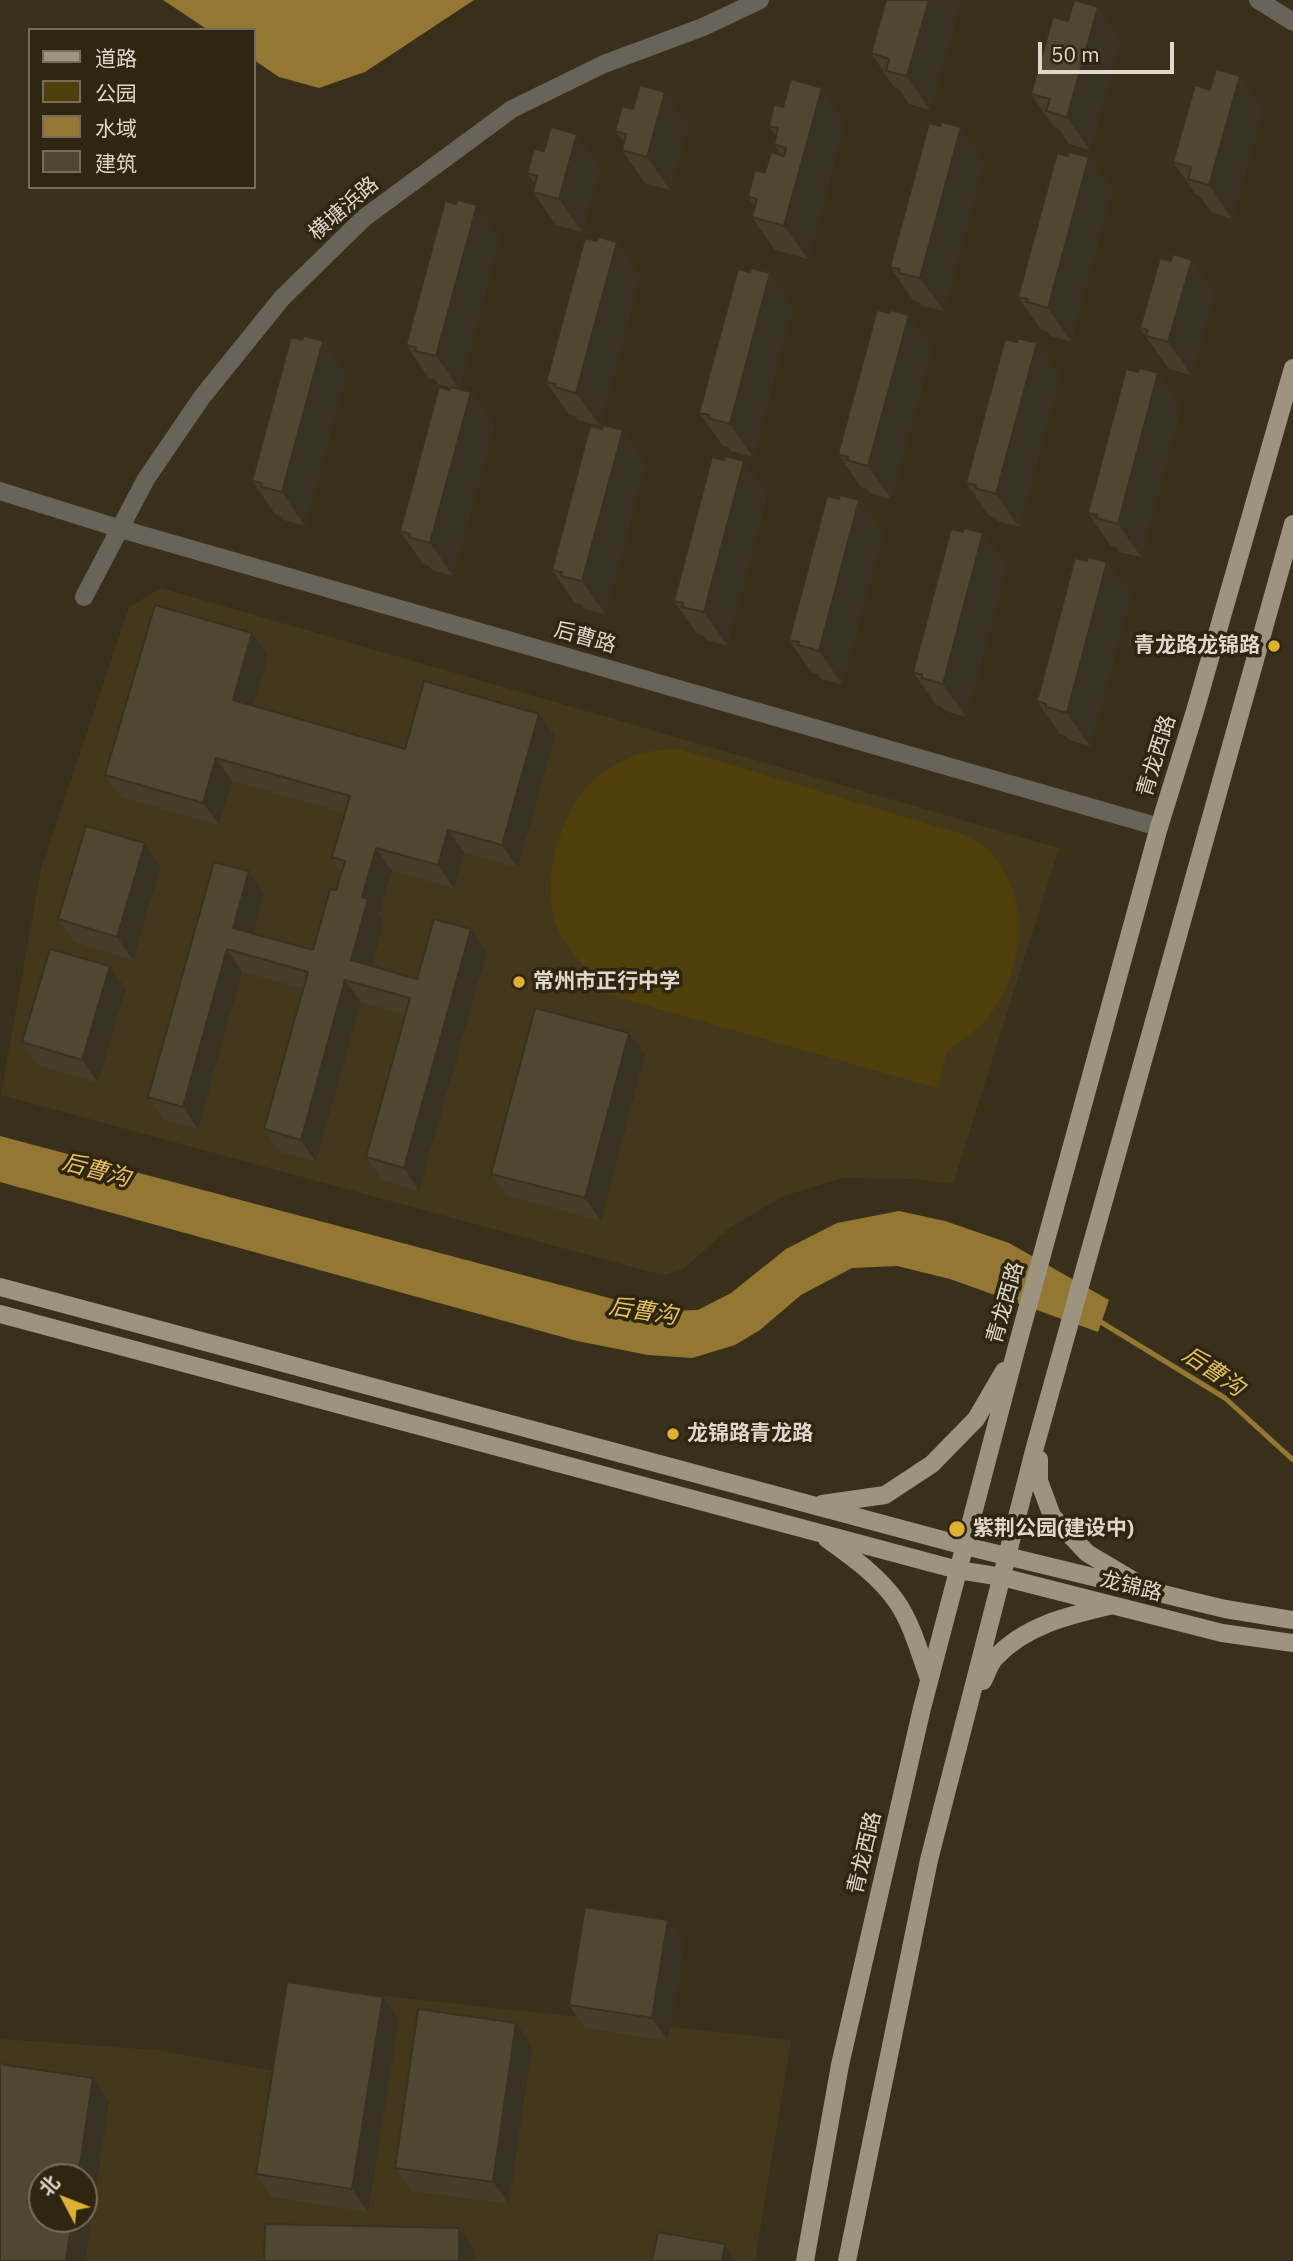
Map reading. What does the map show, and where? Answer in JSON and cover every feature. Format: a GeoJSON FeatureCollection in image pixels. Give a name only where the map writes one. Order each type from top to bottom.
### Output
{"type":"FeatureCollection","features":[{"type":"Feature","properties":{"kind":"main road","name":"青龙西路"},"geometry":{"type":"LineString","coordinates":[[805,2261],[840,2065],[929,1680],[1159,827],[1293,368]]}},
{"type":"Feature","properties":{"kind":"main road"},"geometry":{"type":"LineString","coordinates":[[847,2261],[929,1860],[1007,1556],[1293,524]]}},
{"type":"Feature","properties":{"kind":"main road","name":"龙锦路"},"geometry":{"type":"LineString","coordinates":[[0,1287],[965,1546],[1225,1609],[1293,1620]]}},
{"type":"Feature","properties":{"kind":"main road","name":"龙锦路"},"geometry":{"type":"LineString","coordinates":[[0,1314],[958,1570],[1002,1577],[1222,1633],[1293,1643]]}},
{"type":"Feature","properties":{"kind":"main road"},"geometry":{"type":"LineString","coordinates":[[812,1505],[885,1495],[932,1464],[976,1419],[1016,1350]]}},
{"type":"Feature","properties":{"kind":"main road"},"geometry":{"type":"LineString","coordinates":[[1039,1433],[1039,1481],[1052,1516],[1087,1553],[1149,1590]]}},
{"type":"Feature","properties":{"kind":"main road"},"geometry":{"type":"LineString","coordinates":[[818,1533],[868,1569],[897,1602],[916,1640],[929,1680]]}},
{"type":"Feature","properties":{"kind":"main road"},"geometry":{"type":"LineString","coordinates":[[966,1716],[994,1658],[1029,1630],[1070,1615],[1112,1605]]}},
{"type":"Feature","properties":{"kind":"street","name":"横塘浜路"},"geometry":{"type":"LineString","coordinates":[[84,597],[146,479],[202,397],[282,298],[364,218],[512,109],[604,64],[703,27],[760,0]]}},
{"type":"Feature","properties":{"kind":"street"},"geometry":{"type":"LineString","coordinates":[[1258,0],[1293,22]]}},
{"type":"Feature","properties":{"kind":"street","name":"后曹路"},"geometry":{"type":"LineString","coordinates":[[0,491],[121,529],[1159,827]]}},
{"type":"Feature","properties":{"kind":"shaded area","name":"常州市正行中学"},"geometry":{"type":"Polygon","coordinates":[[[161,588],[1059,848],[953,1184],[915,1179],[842,1178],[784,1196],[731,1227],[682,1270],[662,1275],[1,1095],[41,869],[129,607],[161,588]]]}},
{"type":"Feature","properties":{"kind":"shaded area"},"geometry":{"type":"Polygon","coordinates":[[[293,1986],[791,2040],[755,2261],[0,2261],[0,2039],[156,2050],[279,2072],[293,1986]]]}},
{"type":"Feature","properties":{"kind":"green space"},"geometry":{"type":"Polygon","coordinates":[[[679,749],[965,835],[986,848],[1002,868],[1012,888],[1017,909],[1016,954],[1010,976],[989,1016],[947,1051],[937,1088],[585,988],[589,971],[560,933],[551,899],[553,862],[564,826],[585,790],[610,768],[642,753],[679,749]]]}},
{"type":"Feature","properties":{"kind":"water"},"geometry":{"type":"Polygon","coordinates":[[[163,0],[474,0],[365,72],[319,88],[279,77],[256,61],[256,28],[205,28],[163,0]]]}},
{"type":"Feature","properties":{"kind":"water"},"geometry":{"type":"Polygon","coordinates":[[[0,1136],[658,1311],[698,1310],[731,1293],[786,1249],[837,1223],[899,1211],[945,1221],[1009,1243],[1109,1300],[1098,1332],[950,1279],[897,1266],[852,1268],[801,1295],[760,1330],[735,1345],[692,1358],[648,1355],[577,1341],[0,1182],[0,1136]]]}},
{"type":"Feature","properties":{"kind":"building"},"geometry":{"type":"Polygon","coordinates":[[[886,0],[929,0],[907,76],[886,71],[889,59],[871,53],[886,0]]]}},
{"type":"Feature","properties":{"kind":"building"},"geometry":{"type":"Polygon","coordinates":[[[1074,0],[1098,7],[1067,117],[1046,111],[1050,99],[1031,94],[1053,17],[1068,21],[1074,0]]]}},
{"type":"Feature","properties":{"kind":"building"},"geometry":{"type":"Polygon","coordinates":[[[1216,69],[1240,76],[1209,185],[1188,179],[1191,167],[1173,162],[1195,85],[1210,90],[1216,69]]]}},
{"type":"Feature","properties":{"kind":"building"},"geometry":{"type":"Polygon","coordinates":[[[791,79],[822,88],[784,226],[752,217],[757,199],[748,197],[755,170],[765,173],[771,152],[784,156],[786,148],[774,144],[778,128],[769,126],[774,104],[783,107],[791,79]]]}},
{"type":"Feature","properties":{"kind":"building"},"geometry":{"type":"Polygon","coordinates":[[[640,85],[665,92],[647,157],[622,150],[626,134],[615,131],[622,106],[633,109],[640,85]]]}},
{"type":"Feature","properties":{"kind":"building"},"geometry":{"type":"Polygon","coordinates":[[[942,122],[961,127],[920,278],[899,273],[900,269],[890,267],[929,123],[940,126],[942,122]]]}},
{"type":"Feature","properties":{"kind":"building"},"geometry":{"type":"Polygon","coordinates":[[[551,127],[577,134],[559,199],[533,192],[537,176],[527,173],[534,149],[544,151],[551,127]]]}},
{"type":"Feature","properties":{"kind":"building"},"geometry":{"type":"Polygon","coordinates":[[[1069,152],[1089,157],[1048,308],[1018,297],[1057,153],[1068,156],[1069,152]]]}},
{"type":"Feature","properties":{"kind":"building"},"geometry":{"type":"Polygon","coordinates":[[[458,200],[477,205],[436,356],[415,351],[416,347],[406,345],[445,201],[456,204],[458,200]]]}},
{"type":"Feature","properties":{"kind":"building"},"geometry":{"type":"Polygon","coordinates":[[[598,237],[617,242],[576,393],[546,382],[585,238],[597,241],[598,237]]]}},
{"type":"Feature","properties":{"kind":"building"},"geometry":{"type":"Polygon","coordinates":[[[1173,254],[1192,260],[1168,342],[1146,336],[1148,330],[1140,328],[1160,258],[1171,261],[1173,254]]]}},
{"type":"Feature","properties":{"kind":"building"},"geometry":{"type":"Polygon","coordinates":[[[751,268],[770,273],[730,424],[699,413],[738,269],[750,272],[751,268]]]}},
{"type":"Feature","properties":{"kind":"building"},"geometry":{"type":"Polygon","coordinates":[[[877,310],[909,315],[868,466],[847,460],[848,457],[838,454],[877,310]]]}},
{"type":"Feature","properties":{"kind":"building"},"geometry":{"type":"Polygon","coordinates":[[[304,336],[323,341],[282,492],[261,487],[262,483],[252,481],[291,337],[302,340],[304,336]]]}},
{"type":"Feature","properties":{"kind":"building"},"geometry":{"type":"Polygon","coordinates":[[[1018,338],[1037,343],[996,494],[966,483],[1005,339],[1017,342],[1018,338]]]}},
{"type":"Feature","properties":{"kind":"building"},"geometry":{"type":"Polygon","coordinates":[[[1139,368],[1158,373],[1118,524],[1088,513],[1126,369],[1138,372],[1139,368]]]}},
{"type":"Feature","properties":{"kind":"building"},"geometry":{"type":"Polygon","coordinates":[[[439,387],[471,392],[430,543],[409,537],[410,534],[400,531],[439,387]]]}},
{"type":"Feature","properties":{"kind":"building"},"geometry":{"type":"Polygon","coordinates":[[[603,425],[623,430],[582,581],[561,576],[562,572],[552,570],[590,426],[602,429],[603,425]]]}},
{"type":"Feature","properties":{"kind":"building"},"geometry":{"type":"Polygon","coordinates":[[[725,456],[744,461],[704,612],[682,607],[683,603],[674,601],[712,457],[724,460],[725,456]]]}},
{"type":"Feature","properties":{"kind":"building"},"geometry":{"type":"Polygon","coordinates":[[[840,495],[859,500],[819,651],[789,640],[827,496],[839,499],[840,495]]]}},
{"type":"Feature","properties":{"kind":"building"},"geometry":{"type":"Polygon","coordinates":[[[964,528],[983,533],[943,684],[922,678],[922,675],[913,672],[951,529],[963,532],[964,528]]]}},
{"type":"Feature","properties":{"kind":"building"},"geometry":{"type":"Polygon","coordinates":[[[1088,557],[1107,562],[1067,713],[1046,707],[1046,704],[1037,701],[1075,558],[1087,561],[1088,557]]]}},
{"type":"Feature","properties":{"kind":"building"},"geometry":{"type":"Polygon","coordinates":[[[155,605],[252,633],[233,700],[405,749],[424,681],[539,714],[502,845],[448,830],[438,865],[376,848],[362,897],[368,899],[351,960],[417,979],[434,919],[471,929],[404,1168],[366,1157],[410,998],[345,980],[301,1140],[264,1129],[308,972],[227,949],[183,1107],[148,1097],[214,862],[249,871],[233,928],[313,950],[330,889],[336,890],[345,861],[332,857],[350,796],[216,758],[203,803],[105,775],[155,605]]]}},
{"type":"Feature","properties":{"kind":"building"},"geometry":{"type":"Polygon","coordinates":[[[86,826],[145,843],[117,937],[58,919],[86,826]]]}},
{"type":"Feature","properties":{"kind":"building"},"geometry":{"type":"Polygon","coordinates":[[[50,949],[110,966],[82,1060],[22,1042],[50,949]]]}},
{"type":"Feature","properties":{"kind":"building"},"geometry":{"type":"Polygon","coordinates":[[[535,1008],[629,1033],[585,1198],[491,1174],[535,1008]]]}},
{"type":"Feature","properties":{"kind":"building"},"geometry":{"type":"Polygon","coordinates":[[[585,1907],[668,1920],[652,2018],[569,2005],[585,1907]]]}},
{"type":"Feature","properties":{"kind":"building"},"geometry":{"type":"Polygon","coordinates":[[[287,1982],[383,1997],[352,2189],[256,2174],[287,1982]]]}},
{"type":"Feature","properties":{"kind":"building"},"geometry":{"type":"Polygon","coordinates":[[[418,2009],[516,2023],[493,2182],[395,2168],[418,2009]]]}},
{"type":"Feature","properties":{"kind":"building"},"geometry":{"type":"Polygon","coordinates":[[[0,2064],[93,2078],[80,2163],[28,2163],[28,2233],[70,2233],[66,2261],[0,2261],[0,2064]]]}},
{"type":"Feature","properties":{"kind":"building"},"geometry":{"type":"Polygon","coordinates":[[[265,2224],[459,2228],[459,2261],[264,2261],[265,2224]]]}},
{"type":"Feature","properties":{"kind":"building"},"geometry":{"type":"Polygon","coordinates":[[[658,2232],[725,2244],[722,2261],[652,2261],[658,2232]]]}},
{"type":"Feature","properties":{"kind":"waterway","name":"后曹沟"},"geometry":{"type":"LineString","coordinates":[[1096,1319],[1225,1398],[1293,1460]]}},
{"type":"Feature","properties":{"kind":"place","name":"青龙路龙锦路"},"geometry":{"type":"Point","coordinates":[1274,646]}},
{"type":"Feature","properties":{"kind":"place","name":"常州市正行中学"},"geometry":{"type":"Point","coordinates":[519,982]}},
{"type":"Feature","properties":{"kind":"place","name":"龙锦路青龙路"},"geometry":{"type":"Point","coordinates":[673,1434]}},
{"type":"Feature","properties":{"kind":"place","name":"紫荆公园(建设中)"},"geometry":{"type":"Point","coordinates":[957,1529]}}]}
